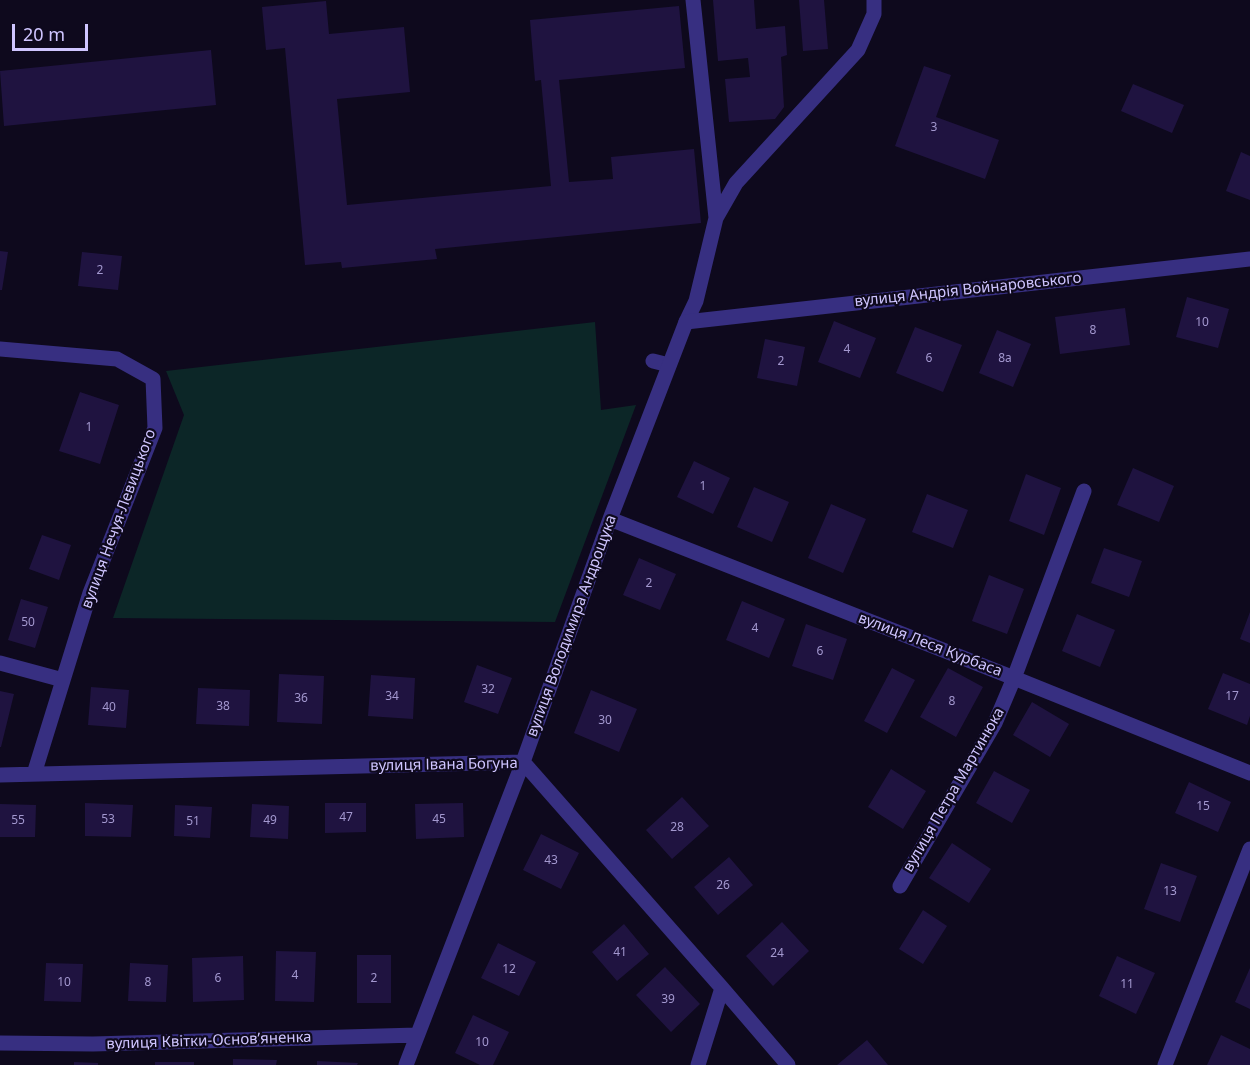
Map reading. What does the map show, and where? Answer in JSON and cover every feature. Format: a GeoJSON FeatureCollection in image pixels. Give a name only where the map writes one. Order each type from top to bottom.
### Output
{"type":"FeatureCollection","features":[{"type":"Feature","properties":{"kind":"street"},"geometry":{"type":"LineString","coordinates":[[693,0],[716,218]]}},
{"type":"Feature","properties":{"kind":"street"},"geometry":{"type":"LineString","coordinates":[[716,218],[736,183],[858,50],[874,14],[874,0]]}},
{"type":"Feature","properties":{"kind":"street","name":"вулиця Володимира Андрощука"},"geometry":{"type":"LineString","coordinates":[[406,1065],[523,762],[610,519],[696,301],[716,218]]}},
{"type":"Feature","properties":{"kind":"street","name":"вулиця Андрія Войнаровського"},"geometry":{"type":"LineString","coordinates":[[686,322],[1250,259]]}},
{"type":"Feature","properties":{"kind":"street","name":"вулиця Нечуя-Левицького"},"geometry":{"type":"LineString","coordinates":[[0,349],[117,359],[153,379],[155,428],[90,593],[34,774]]}},
{"type":"Feature","properties":{"kind":"street"},"geometry":{"type":"LineString","coordinates":[[653,361],[669,365]]}},
{"type":"Feature","properties":{"kind":"street","name":"вулиця Петра Мартинюка"},"geometry":{"type":"LineString","coordinates":[[900,886],[995,723],[1084,491]]}},
{"type":"Feature","properties":{"kind":"street","name":"вулиця Леся Курбаса"},"geometry":{"type":"LineString","coordinates":[[610,519],[1250,773]]}},
{"type":"Feature","properties":{"kind":"street"},"geometry":{"type":"LineString","coordinates":[[0,663],[63,680]]}},
{"type":"Feature","properties":{"kind":"street","name":"вулиця Івана Богуна"},"geometry":{"type":"LineString","coordinates":[[0,775],[523,762],[788,1065]]}},
{"type":"Feature","properties":{"kind":"street"},"geometry":{"type":"LineString","coordinates":[[1165,1065],[1250,849]]}},
{"type":"Feature","properties":{"kind":"street"},"geometry":{"type":"LineString","coordinates":[[698,1065],[722,988]]}},
{"type":"Feature","properties":{"kind":"street","name":"вулиця Квітки-Основʼяненка"},"geometry":{"type":"LineString","coordinates":[[0,1043],[93,1044],[417,1035]]}},
{"type":"Feature","properties":{"kind":"green space"},"geometry":{"type":"Polygon","coordinates":[[[595,322],[601,410],[636,405],[555,622],[113,618],[184,415],[166,371],[595,322]]]}},
{"type":"Feature","properties":{"kind":"building"},"geometry":{"type":"Polygon","coordinates":[[[713,0],[754,0],[756,29],[785,26],[787,55],[781,57],[784,107],[775,119],[729,122],[725,79],[750,77],[748,58],[718,61],[713,0]]]}},
{"type":"Feature","properties":{"kind":"building"},"geometry":{"type":"Polygon","coordinates":[[[799,0],[824,0],[828,49],[803,51],[799,0]]]}},
{"type":"Feature","properties":{"kind":"building"},"geometry":{"type":"Polygon","coordinates":[[[326,1],[329,34],[404,27],[410,92],[337,99],[347,205],[551,186],[541,80],[535,81],[530,20],[679,6],[685,68],[559,80],[569,182],[613,179],[611,157],[694,149],[701,223],[435,249],[437,259],[342,268],[341,262],[305,265],[285,48],[266,50],[262,7],[326,1]]]}},
{"type":"Feature","properties":{"kind":"building"},"geometry":{"type":"Polygon","coordinates":[[[211,50],[216,105],[4,126],[0,71],[211,50]]]}},
{"type":"Feature","properties":{"kind":"building"},"geometry":{"type":"Polygon","coordinates":[[[924,66],[951,75],[936,117],[999,140],[985,179],[895,146],[924,66]]]}},
{"type":"Feature","properties":{"kind":"building"},"geometry":{"type":"Polygon","coordinates":[[[1133,84],[1184,105],[1172,133],[1121,111],[1133,84]]]}},
{"type":"Feature","properties":{"kind":"building"},"geometry":{"type":"Polygon","coordinates":[[[1241,152],[1250,156],[1250,200],[1226,191],[1241,152]]]}},
{"type":"Feature","properties":{"kind":"building"},"geometry":{"type":"Polygon","coordinates":[[[0,251],[8,252],[2,290],[0,290],[0,251]]]}},
{"type":"Feature","properties":{"kind":"building"},"geometry":{"type":"Polygon","coordinates":[[[82,252],[122,256],[118,290],[78,286],[82,252]]]}},
{"type":"Feature","properties":{"kind":"building"},"geometry":{"type":"Polygon","coordinates":[[[1187,297],[1229,309],[1218,348],[1176,337],[1187,297]]]}},
{"type":"Feature","properties":{"kind":"building"},"geometry":{"type":"Polygon","coordinates":[[[1125,308],[1130,345],[1060,354],[1055,317],[1125,308]]]}},
{"type":"Feature","properties":{"kind":"building"},"geometry":{"type":"Polygon","coordinates":[[[834,321],[876,338],[860,378],[818,362],[834,321]]]}},
{"type":"Feature","properties":{"kind":"building"},"geometry":{"type":"Polygon","coordinates":[[[915,327],[962,345],[943,392],[896,373],[915,327]]]}},
{"type":"Feature","properties":{"kind":"building"},"geometry":{"type":"Polygon","coordinates":[[[997,330],[1031,344],[1013,387],[979,373],[997,330]]]}},
{"type":"Feature","properties":{"kind":"building"},"geometry":{"type":"Polygon","coordinates":[[[765,339],[805,347],[797,386],[757,378],[765,339]]]}},
{"type":"Feature","properties":{"kind":"building"},"geometry":{"type":"Polygon","coordinates":[[[80,392],[119,405],[100,464],[59,451],[80,392]]]}},
{"type":"Feature","properties":{"kind":"building"},"geometry":{"type":"Polygon","coordinates":[[[694,461],[730,478],[713,514],[677,497],[694,461]]]}},
{"type":"Feature","properties":{"kind":"building"},"geometry":{"type":"Polygon","coordinates":[[[1133,468],[1174,486],[1159,522],[1117,505],[1133,468]]]}},
{"type":"Feature","properties":{"kind":"building"},"geometry":{"type":"Polygon","coordinates":[[[1026,474],[1061,488],[1044,535],[1009,521],[1026,474]]]}},
{"type":"Feature","properties":{"kind":"building"},"geometry":{"type":"Polygon","coordinates":[[[754,487],[789,502],[772,542],[737,527],[754,487]]]}},
{"type":"Feature","properties":{"kind":"building"},"geometry":{"type":"Polygon","coordinates":[[[927,494],[968,510],[953,548],[912,532],[927,494]]]}},
{"type":"Feature","properties":{"kind":"building"},"geometry":{"type":"Polygon","coordinates":[[[831,504],[866,519],[843,573],[808,558],[831,504]]]}},
{"type":"Feature","properties":{"kind":"building"},"geometry":{"type":"Polygon","coordinates":[[[42,535],[71,545],[59,580],[29,569],[42,535]]]}},
{"type":"Feature","properties":{"kind":"building"},"geometry":{"type":"Polygon","coordinates":[[[1104,548],[1142,561],[1129,597],[1091,583],[1104,548]]]}},
{"type":"Feature","properties":{"kind":"building"},"geometry":{"type":"Polygon","coordinates":[[[639,558],[676,574],[660,610],[623,595],[639,558]]]}},
{"type":"Feature","properties":{"kind":"building"},"geometry":{"type":"Polygon","coordinates":[[[989,575],[1024,589],[1007,634],[972,621],[989,575]]]}},
{"type":"Feature","properties":{"kind":"building"},"geometry":{"type":"Polygon","coordinates":[[[21,599],[48,607],[35,648],[8,640],[21,599]]]}},
{"type":"Feature","properties":{"kind":"building"},"geometry":{"type":"Polygon","coordinates":[[[742,601],[785,619],[769,658],[726,640],[742,601]]]}},
{"type":"Feature","properties":{"kind":"building"},"geometry":{"type":"Polygon","coordinates":[[[1250,612],[1250,643],[1240,639],[1250,612]]]}},
{"type":"Feature","properties":{"kind":"building"},"geometry":{"type":"Polygon","coordinates":[[[1077,614],[1115,630],[1100,667],[1062,651],[1077,614]]]}},
{"type":"Feature","properties":{"kind":"building"},"geometry":{"type":"Polygon","coordinates":[[[806,624],[847,639],[833,680],[792,666],[806,624]]]}},
{"type":"Feature","properties":{"kind":"building"},"geometry":{"type":"Polygon","coordinates":[[[477,665],[512,678],[498,714],[464,702],[477,665]]]}},
{"type":"Feature","properties":{"kind":"building"},"geometry":{"type":"Polygon","coordinates":[[[892,668],[915,680],[887,733],[864,721],[892,668]]]}},
{"type":"Feature","properties":{"kind":"building"},"geometry":{"type":"Polygon","coordinates":[[[948,668],[983,687],[956,737],[920,717],[948,668]]]}},
{"type":"Feature","properties":{"kind":"building"},"geometry":{"type":"Polygon","coordinates":[[[1223,673],[1250,684],[1250,716],[1247,725],[1208,709],[1223,673]]]}},
{"type":"Feature","properties":{"kind":"building"},"geometry":{"type":"Polygon","coordinates":[[[279,674],[324,676],[322,724],[277,722],[279,674]]]}},
{"type":"Feature","properties":{"kind":"building"},"geometry":{"type":"Polygon","coordinates":[[[371,675],[415,678],[413,719],[368,716],[371,675]]]}},
{"type":"Feature","properties":{"kind":"building"},"geometry":{"type":"Polygon","coordinates":[[[91,687],[129,690],[126,728],[88,725],[91,687]]]}},
{"type":"Feature","properties":{"kind":"building"},"geometry":{"type":"Polygon","coordinates":[[[198,688],[250,690],[249,726],[196,724],[198,688]]]}},
{"type":"Feature","properties":{"kind":"building"},"geometry":{"type":"Polygon","coordinates":[[[591,690],[637,709],[619,752],[574,733],[591,690]]]}},
{"type":"Feature","properties":{"kind":"building"},"geometry":{"type":"Polygon","coordinates":[[[0,691],[14,694],[1,747],[0,747],[0,691]]]}},
{"type":"Feature","properties":{"kind":"building"},"geometry":{"type":"Polygon","coordinates":[[[1032,702],[1069,724],[1050,757],[1013,735],[1032,702]]]}},
{"type":"Feature","properties":{"kind":"building"},"geometry":{"type":"Polygon","coordinates":[[[891,769],[926,791],[903,829],[868,807],[891,769]]]}},
{"type":"Feature","properties":{"kind":"building"},"geometry":{"type":"Polygon","coordinates":[[[994,771],[1030,790],[1012,823],[976,803],[994,771]]]}},
{"type":"Feature","properties":{"kind":"building"},"geometry":{"type":"Polygon","coordinates":[[[1189,782],[1231,802],[1218,832],[1175,813],[1189,782]]]}},
{"type":"Feature","properties":{"kind":"building"},"geometry":{"type":"Polygon","coordinates":[[[682,797],[709,826],[672,859],[646,830],[682,797]]]}},
{"type":"Feature","properties":{"kind":"building"},"geometry":{"type":"Polygon","coordinates":[[[85,803],[133,805],[131,837],[85,836],[85,803]]]}},
{"type":"Feature","properties":{"kind":"building"},"geometry":{"type":"Polygon","coordinates":[[[325,803],[366,803],[366,832],[325,833],[325,803]]]}},
{"type":"Feature","properties":{"kind":"building"},"geometry":{"type":"Polygon","coordinates":[[[463,803],[464,837],[416,839],[415,804],[463,803]]]}},
{"type":"Feature","properties":{"kind":"building"},"geometry":{"type":"Polygon","coordinates":[[[0,804],[36,805],[35,837],[0,837],[0,804]]]}},
{"type":"Feature","properties":{"kind":"building"},"geometry":{"type":"Polygon","coordinates":[[[252,804],[289,806],[288,839],[250,837],[252,804]]]}},
{"type":"Feature","properties":{"kind":"building"},"geometry":{"type":"Polygon","coordinates":[[[175,805],[212,807],[210,838],[174,836],[175,805]]]}},
{"type":"Feature","properties":{"kind":"building"},"geometry":{"type":"Polygon","coordinates":[[[541,834],[579,853],[561,889],[523,870],[541,834]]]}},
{"type":"Feature","properties":{"kind":"building"},"geometry":{"type":"Polygon","coordinates":[[[952,843],[991,869],[969,903],[929,878],[952,843]]]}},
{"type":"Feature","properties":{"kind":"building"},"geometry":{"type":"Polygon","coordinates":[[[729,857],[753,885],[718,915],[694,887],[729,857]]]}},
{"type":"Feature","properties":{"kind":"building"},"geometry":{"type":"Polygon","coordinates":[[[1161,863],[1197,876],[1180,922],[1144,909],[1161,863]]]}},
{"type":"Feature","properties":{"kind":"building"},"geometry":{"type":"Polygon","coordinates":[[[923,910],[947,926],[923,964],[899,949],[923,910]]]}},
{"type":"Feature","properties":{"kind":"building"},"geometry":{"type":"Polygon","coordinates":[[[782,922],[809,951],[773,986],[746,956],[782,922]]]}},
{"type":"Feature","properties":{"kind":"building"},"geometry":{"type":"Polygon","coordinates":[[[624,924],[649,954],[617,981],[592,952],[624,924]]]}},
{"type":"Feature","properties":{"kind":"building"},"geometry":{"type":"Polygon","coordinates":[[[498,943],[536,962],[519,996],[481,978],[498,943]]]}},
{"type":"Feature","properties":{"kind":"building"},"geometry":{"type":"Polygon","coordinates":[[[276,951],[316,952],[314,1002],[275,1001],[276,951]]]}},
{"type":"Feature","properties":{"kind":"building"},"geometry":{"type":"Polygon","coordinates":[[[357,955],[391,955],[391,1003],[357,1003],[357,955]]]}},
{"type":"Feature","properties":{"kind":"building"},"geometry":{"type":"Polygon","coordinates":[[[243,956],[244,1000],[193,1002],[192,958],[243,956]]]}},
{"type":"Feature","properties":{"kind":"building"},"geometry":{"type":"Polygon","coordinates":[[[1117,956],[1155,973],[1136,1014],[1099,996],[1117,956]]]}},
{"type":"Feature","properties":{"kind":"building"},"geometry":{"type":"Polygon","coordinates":[[[46,963],[83,964],[81,1002],[44,1001],[46,963]]]}},
{"type":"Feature","properties":{"kind":"building"},"geometry":{"type":"Polygon","coordinates":[[[130,963],[168,965],[166,1002],[128,1001],[130,963]]]}},
{"type":"Feature","properties":{"kind":"building"},"geometry":{"type":"Polygon","coordinates":[[[665,967],[700,1004],[671,1032],[636,995],[665,967]]]}},
{"type":"Feature","properties":{"kind":"building"},"geometry":{"type":"Polygon","coordinates":[[[1250,968],[1250,1009],[1235,1002],[1250,968]]]}},
{"type":"Feature","properties":{"kind":"building"},"geometry":{"type":"Polygon","coordinates":[[[473,1015],[509,1032],[493,1065],[480,1065],[455,1053],[473,1015]]]}},
{"type":"Feature","properties":{"kind":"building"},"geometry":{"type":"Polygon","coordinates":[[[1221,1035],[1250,1049],[1250,1065],[1207,1065],[1221,1035]]]}},
{"type":"Feature","properties":{"kind":"building"},"geometry":{"type":"Polygon","coordinates":[[[867,1040],[888,1065],[837,1065],[867,1040]]]}},
{"type":"Feature","properties":{"kind":"building"},"geometry":{"type":"Polygon","coordinates":[[[233,1059],[277,1060],[276,1065],[233,1065],[233,1059]]]}},
{"type":"Feature","properties":{"kind":"building"},"geometry":{"type":"Polygon","coordinates":[[[317,1061],[358,1063],[357,1065],[317,1065],[317,1061]]]}},
{"type":"Feature","properties":{"kind":"building"},"geometry":{"type":"Polygon","coordinates":[[[74,1062],[98,1063],[98,1065],[74,1065],[74,1062]]]}},
{"type":"Feature","properties":{"kind":"building"},"geometry":{"type":"Polygon","coordinates":[[[155,1062],[194,1062],[194,1065],[155,1065],[155,1062]]]}}]}
